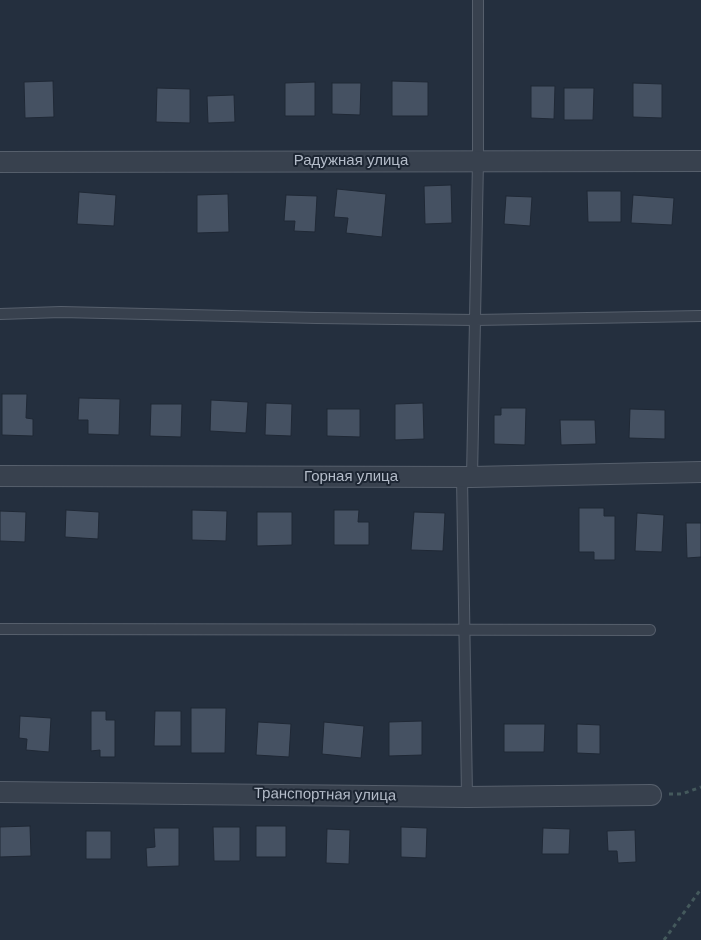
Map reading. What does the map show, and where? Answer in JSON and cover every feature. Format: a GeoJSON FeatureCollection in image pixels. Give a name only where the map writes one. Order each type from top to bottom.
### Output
{"type":"FeatureCollection","features":[{"type":"Feature","properties":{"kind":"street","name":"Радужная улица"},"geometry":{"type":"LineString","coordinates":[[0,162],[701,161]]}},
{"type":"Feature","properties":{"kind":"street","name":"Горная улица"},"geometry":{"type":"LineString","coordinates":[[0,476],[467,477],[701,472]]}},
{"type":"Feature","properties":{"kind":"street","name":"Транспортная улица"},"geometry":{"type":"LineString","coordinates":[[0,792],[651,796]]}},
{"type":"Feature","properties":{"kind":"lane"},"geometry":{"type":"LineString","coordinates":[[467,796],[464,629],[467,477],[475,320],[478,161],[478,0]]}},
{"type":"Feature","properties":{"kind":"lane"},"geometry":{"type":"LineString","coordinates":[[0,314],[61,312],[475,320],[701,316]]}},
{"type":"Feature","properties":{"kind":"lane"},"geometry":{"type":"LineString","coordinates":[[0,629],[650,630]]}},
{"type":"Feature","properties":{"kind":"path"},"geometry":{"type":"LineString","coordinates":[[651,796],[682,794],[701,787]]}},
{"type":"Feature","properties":{"kind":"path"},"geometry":{"type":"LineString","coordinates":[[664,940],[701,889]]}},
{"type":"Feature","properties":{"kind":"building"},"geometry":{"type":"Polygon","coordinates":[[[53,81],[54,117],[25,118],[24,82],[53,81]]]}},
{"type":"Feature","properties":{"kind":"building"},"geometry":{"type":"Polygon","coordinates":[[[392,81],[428,82],[428,116],[392,116],[392,81]]]}},
{"type":"Feature","properties":{"kind":"building"},"geometry":{"type":"Polygon","coordinates":[[[315,82],[315,116],[285,116],[285,83],[315,82]]]}},
{"type":"Feature","properties":{"kind":"building"},"geometry":{"type":"Polygon","coordinates":[[[332,83],[361,83],[360,115],[332,114],[332,83]]]}},
{"type":"Feature","properties":{"kind":"building"},"geometry":{"type":"Polygon","coordinates":[[[633,83],[662,84],[662,118],[633,117],[633,83]]]}},
{"type":"Feature","properties":{"kind":"building"},"geometry":{"type":"Polygon","coordinates":[[[531,86],[555,86],[554,119],[531,118],[531,86]]]}},
{"type":"Feature","properties":{"kind":"building"},"geometry":{"type":"Polygon","coordinates":[[[157,88],[190,89],[190,123],[156,122],[157,88]]]}},
{"type":"Feature","properties":{"kind":"building"},"geometry":{"type":"Polygon","coordinates":[[[564,88],[594,88],[593,120],[564,120],[564,88]]]}},
{"type":"Feature","properties":{"kind":"building"},"geometry":{"type":"Polygon","coordinates":[[[234,95],[235,122],[208,123],[207,96],[234,95]]]}},
{"type":"Feature","properties":{"kind":"building"},"geometry":{"type":"Polygon","coordinates":[[[451,185],[452,223],[425,224],[424,186],[451,185]]]}},
{"type":"Feature","properties":{"kind":"building"},"geometry":{"type":"Polygon","coordinates":[[[337,189],[386,194],[382,237],[346,233],[348,218],[334,217],[337,189]]]}},
{"type":"Feature","properties":{"kind":"building"},"geometry":{"type":"Polygon","coordinates":[[[587,191],[621,191],[621,222],[588,222],[587,191]]]}},
{"type":"Feature","properties":{"kind":"building"},"geometry":{"type":"Polygon","coordinates":[[[79,192],[116,195],[114,226],[77,224],[79,192]]]}},
{"type":"Feature","properties":{"kind":"building"},"geometry":{"type":"Polygon","coordinates":[[[228,194],[229,232],[197,233],[197,195],[228,194]]]}},
{"type":"Feature","properties":{"kind":"building"},"geometry":{"type":"Polygon","coordinates":[[[286,195],[317,196],[315,232],[294,231],[295,221],[284,221],[286,195]]]}},
{"type":"Feature","properties":{"kind":"building"},"geometry":{"type":"Polygon","coordinates":[[[633,195],[674,198],[672,225],[631,223],[633,195]]]}},
{"type":"Feature","properties":{"kind":"building"},"geometry":{"type":"Polygon","coordinates":[[[506,196],[532,197],[530,226],[504,224],[506,196]]]}},
{"type":"Feature","properties":{"kind":"building"},"geometry":{"type":"Polygon","coordinates":[[[2,394],[27,394],[26,418],[33,419],[33,436],[2,435],[2,394]]]}},
{"type":"Feature","properties":{"kind":"building"},"geometry":{"type":"Polygon","coordinates":[[[79,398],[120,399],[119,435],[88,434],[88,420],[78,420],[79,398]]]}},
{"type":"Feature","properties":{"kind":"building"},"geometry":{"type":"Polygon","coordinates":[[[211,400],[248,402],[246,433],[210,431],[211,400]]]}},
{"type":"Feature","properties":{"kind":"building"},"geometry":{"type":"Polygon","coordinates":[[[266,403],[292,404],[291,436],[265,435],[266,403]]]}},
{"type":"Feature","properties":{"kind":"building"},"geometry":{"type":"Polygon","coordinates":[[[423,403],[424,439],[395,440],[395,404],[423,403]]]}},
{"type":"Feature","properties":{"kind":"building"},"geometry":{"type":"Polygon","coordinates":[[[151,404],[182,404],[181,437],[150,436],[151,404]]]}},
{"type":"Feature","properties":{"kind":"building"},"geometry":{"type":"Polygon","coordinates":[[[501,408],[526,408],[525,445],[494,444],[494,415],[501,415],[501,408]]]}},
{"type":"Feature","properties":{"kind":"building"},"geometry":{"type":"Polygon","coordinates":[[[327,409],[360,409],[360,437],[327,436],[327,409]]]}},
{"type":"Feature","properties":{"kind":"building"},"geometry":{"type":"Polygon","coordinates":[[[630,409],[665,410],[665,439],[629,438],[630,409]]]}},
{"type":"Feature","properties":{"kind":"building"},"geometry":{"type":"Polygon","coordinates":[[[560,420],[595,420],[596,444],[561,445],[560,420]]]}},
{"type":"Feature","properties":{"kind":"building"},"geometry":{"type":"Polygon","coordinates":[[[579,508],[604,508],[604,516],[615,516],[615,560],[594,560],[594,552],[579,552],[579,508]]]}},
{"type":"Feature","properties":{"kind":"building"},"geometry":{"type":"Polygon","coordinates":[[[66,510],[99,512],[98,539],[65,537],[66,510]]]}},
{"type":"Feature","properties":{"kind":"building"},"geometry":{"type":"Polygon","coordinates":[[[192,510],[227,511],[226,541],[192,540],[192,510]]]}},
{"type":"Feature","properties":{"kind":"building"},"geometry":{"type":"Polygon","coordinates":[[[334,510],[359,510],[358,522],[369,522],[369,545],[334,545],[334,510]]]}},
{"type":"Feature","properties":{"kind":"building"},"geometry":{"type":"Polygon","coordinates":[[[0,511],[26,512],[25,542],[0,541],[0,511]]]}},
{"type":"Feature","properties":{"kind":"building"},"geometry":{"type":"Polygon","coordinates":[[[257,512],[292,512],[292,545],[257,546],[257,512]]]}},
{"type":"Feature","properties":{"kind":"building"},"geometry":{"type":"Polygon","coordinates":[[[414,512],[445,513],[443,551],[411,550],[414,512]]]}},
{"type":"Feature","properties":{"kind":"building"},"geometry":{"type":"Polygon","coordinates":[[[637,513],[664,515],[662,552],[635,551],[637,513]]]}},
{"type":"Feature","properties":{"kind":"building"},"geometry":{"type":"Polygon","coordinates":[[[686,523],[701,523],[701,557],[687,558],[686,523]]]}},
{"type":"Feature","properties":{"kind":"building"},"geometry":{"type":"Polygon","coordinates":[[[191,708],[226,708],[225,753],[191,753],[191,708]]]}},
{"type":"Feature","properties":{"kind":"building"},"geometry":{"type":"Polygon","coordinates":[[[91,711],[106,711],[106,720],[115,720],[115,757],[100,757],[100,750],[91,751],[91,711]]]}},
{"type":"Feature","properties":{"kind":"building"},"geometry":{"type":"Polygon","coordinates":[[[155,711],[181,711],[181,746],[154,746],[155,711]]]}},
{"type":"Feature","properties":{"kind":"building"},"geometry":{"type":"Polygon","coordinates":[[[20,716],[51,718],[49,752],[26,750],[27,739],[19,738],[20,716]]]}},
{"type":"Feature","properties":{"kind":"building"},"geometry":{"type":"Polygon","coordinates":[[[422,721],[422,755],[389,756],[389,722],[422,721]]]}},
{"type":"Feature","properties":{"kind":"building"},"geometry":{"type":"Polygon","coordinates":[[[258,722],[291,724],[289,757],[256,755],[258,722]]]}},
{"type":"Feature","properties":{"kind":"building"},"geometry":{"type":"Polygon","coordinates":[[[324,722],[364,726],[361,758],[322,754],[324,722]]]}},
{"type":"Feature","properties":{"kind":"building"},"geometry":{"type":"Polygon","coordinates":[[[504,724],[545,724],[544,752],[504,752],[504,724]]]}},
{"type":"Feature","properties":{"kind":"building"},"geometry":{"type":"Polygon","coordinates":[[[577,724],[600,725],[600,754],[577,753],[577,724]]]}},
{"type":"Feature","properties":{"kind":"building"},"geometry":{"type":"Polygon","coordinates":[[[30,826],[31,856],[0,857],[0,827],[30,826]]]}},
{"type":"Feature","properties":{"kind":"building"},"geometry":{"type":"Polygon","coordinates":[[[256,826],[286,826],[286,857],[256,857],[256,826]]]}},
{"type":"Feature","properties":{"kind":"building"},"geometry":{"type":"Polygon","coordinates":[[[213,827],[240,827],[240,861],[214,861],[213,827]]]}},
{"type":"Feature","properties":{"kind":"building"},"geometry":{"type":"Polygon","coordinates":[[[401,827],[427,828],[426,858],[401,857],[401,827]]]}},
{"type":"Feature","properties":{"kind":"building"},"geometry":{"type":"Polygon","coordinates":[[[154,828],[179,828],[179,866],[147,867],[146,848],[155,847],[154,828]]]}},
{"type":"Feature","properties":{"kind":"building"},"geometry":{"type":"Polygon","coordinates":[[[543,828],[570,829],[569,854],[542,854],[543,828]]]}},
{"type":"Feature","properties":{"kind":"building"},"geometry":{"type":"Polygon","coordinates":[[[327,829],[350,830],[349,864],[326,863],[327,829]]]}},
{"type":"Feature","properties":{"kind":"building"},"geometry":{"type":"Polygon","coordinates":[[[635,830],[636,862],[618,863],[617,851],[608,851],[607,831],[635,830]]]}},
{"type":"Feature","properties":{"kind":"building"},"geometry":{"type":"Polygon","coordinates":[[[86,831],[111,831],[111,859],[86,859],[86,831]]]}}]}
